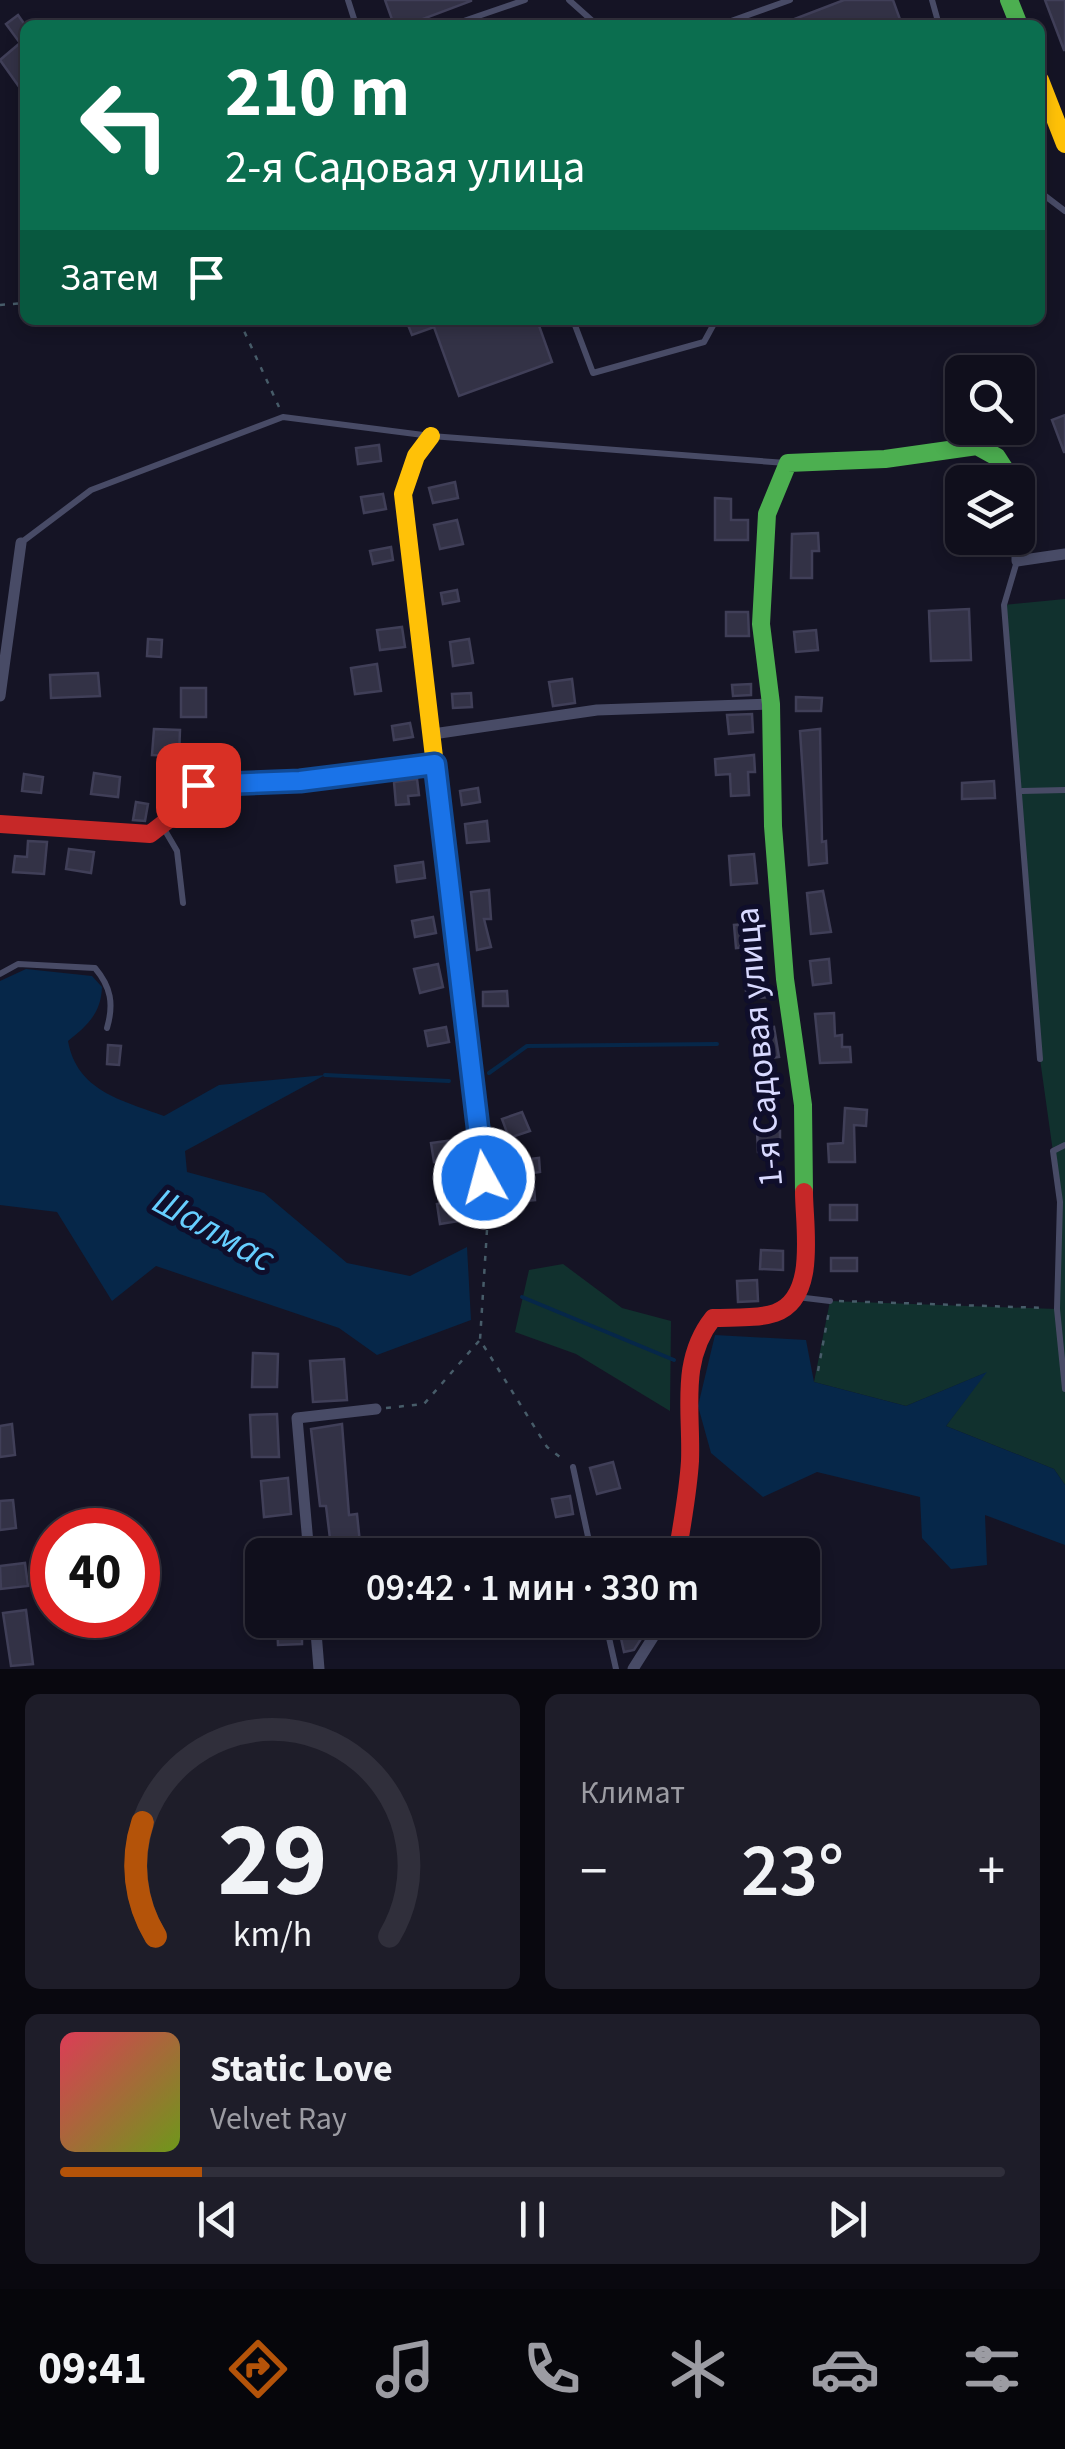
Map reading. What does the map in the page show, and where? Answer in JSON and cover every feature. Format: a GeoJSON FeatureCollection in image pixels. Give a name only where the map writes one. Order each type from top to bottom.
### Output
{"type":"FeatureCollection","features":[{"type":"Feature","properties":{"kind":"street"},"geometry":{"type":"LineString","coordinates":[[1045,93],[1065,144]]}},
{"type":"Feature","properties":{"kind":"street"},"geometry":{"type":"LineString","coordinates":[[431,436],[416,456],[402,494],[488,1215]]}},
{"type":"Feature","properties":{"kind":"street"},"geometry":{"type":"LineString","coordinates":[[788,463],[884,459],[977,446],[996,456],[1002,465]]}},
{"type":"Feature","properties":{"kind":"street","name":"1-я Садовая улица"},"geometry":{"type":"LineString","coordinates":[[788,463],[776,489],[763,541],[762,624],[771,704],[773,826],[785,979],[803,1106],[804,1268],[796,1298]]}},
{"type":"Feature","properties":{"kind":"street"},"geometry":{"type":"LineString","coordinates":[[0,696],[20,543]]}},
{"type":"Feature","properties":{"kind":"street"},"geometry":{"type":"LineString","coordinates":[[1017,555],[1017,561],[1065,554]]}},
{"type":"Feature","properties":{"kind":"street"},"geometry":{"type":"LineString","coordinates":[[433,734],[598,710],[771,704]]}},
{"type":"Feature","properties":{"kind":"street"},"geometry":{"type":"LineString","coordinates":[[0,824],[135,836],[163,826],[179,795],[198,785],[300,781],[435,764]]}},
{"type":"Feature","properties":{"kind":"street"},"geometry":{"type":"LineString","coordinates":[[679,1538],[690,1444],[689,1371],[700,1335],[713,1318],[772,1314],[796,1298]]}},
{"type":"Feature","properties":{"kind":"street"},"geometry":{"type":"LineString","coordinates":[[308,1538],[297,1418],[376,1409]]}},
{"type":"Feature","properties":{"kind":"street"},"geometry":{"type":"LineString","coordinates":[[317,1638],[320,1669]]}},
{"type":"Feature","properties":{"kind":"street"},"geometry":{"type":"LineString","coordinates":[[634,1669],[653,1638]]}},
{"type":"Feature","properties":{"kind":"lane"},"geometry":{"type":"LineString","coordinates":[[469,20],[525,0]]}},
{"type":"Feature","properties":{"kind":"lane"},"geometry":{"type":"LineString","coordinates":[[570,0],[592,20]]}},
{"type":"Feature","properties":{"kind":"lane"},"geometry":{"type":"LineString","coordinates":[[734,20],[790,0]]}},
{"type":"Feature","properties":{"kind":"lane"},"geometry":{"type":"LineString","coordinates":[[1045,196],[1065,212]]}},
{"type":"Feature","properties":{"kind":"lane"},"geometry":{"type":"LineString","coordinates":[[575,325],[593,373],[704,342],[713,325]]}},
{"type":"Feature","properties":{"kind":"lane"},"geometry":{"type":"LineString","coordinates":[[20,543],[91,490],[284,417],[431,436],[788,463]]}},
{"type":"Feature","properties":{"kind":"lane"},"geometry":{"type":"LineString","coordinates":[[1017,561],[1004,604],[1022,790],[1040,1059]]}},
{"type":"Feature","properties":{"kind":"lane"},"geometry":{"type":"LineString","coordinates":[[1022,790],[1065,790]]}},
{"type":"Feature","properties":{"kind":"lane"},"geometry":{"type":"LineString","coordinates":[[163,826],[177,851],[182,902]]}},
{"type":"Feature","properties":{"kind":"lane"},"geometry":{"type":"LineString","coordinates":[[0,974],[18,964],[95,968],[107,982],[112,1010],[107,1028]]}},
{"type":"Feature","properties":{"kind":"lane"},"geometry":{"type":"LineString","coordinates":[[1065,1145],[1053,1151],[1062,1201],[1062,1275],[1057,1309],[1065,1389]]}},
{"type":"Feature","properties":{"kind":"lane"},"geometry":{"type":"LineString","coordinates":[[796,1298],[830,1301]]}},
{"type":"Feature","properties":{"kind":"lane"},"geometry":{"type":"LineString","coordinates":[[573,1467],[588,1538]]}},
{"type":"Feature","properties":{"kind":"lane"},"geometry":{"type":"LineString","coordinates":[[610,1638],[616,1669]]}},
{"type":"Feature","properties":{"kind":"path"},"geometry":{"type":"LineString","coordinates":[[241,325],[284,417]]}},
{"type":"Feature","properties":{"kind":"path"},"geometry":{"type":"LineString","coordinates":[[488,1215],[480,1340],[547,1447],[573,1467]]}},
{"type":"Feature","properties":{"kind":"path"},"geometry":{"type":"LineString","coordinates":[[818,1370],[830,1301],[1057,1309]]}},
{"type":"Feature","properties":{"kind":"path"},"geometry":{"type":"LineString","coordinates":[[376,1409],[424,1404],[480,1340]]}},
{"type":"Feature","properties":{"kind":"green space"},"geometry":{"type":"Polygon","coordinates":[[[1065,599],[1065,1485],[1054,1469],[946,1426],[985,1373],[906,1406],[814,1382],[830,1301],[1056,1309],[1060,1202],[1040,1059],[1004,605],[1065,599]]]}},
{"type":"Feature","properties":{"kind":"green space"},"geometry":{"type":"Polygon","coordinates":[[[563,1264],[622,1308],[671,1321],[670,1411],[576,1354],[515,1332],[529,1270],[563,1264]]]}},
{"type":"Feature","properties":{"kind":"water"},"geometry":{"type":"Polygon","coordinates":[[[26,969],[92,976],[102,987],[92,1018],[68,1041],[73,1058],[91,1082],[132,1105],[164,1116],[219,1085],[325,1075],[185,1151],[187,1172],[264,1193],[347,1263],[410,1276],[467,1247],[471,1320],[377,1355],[339,1328],[156,1266],[112,1301],[57,1212],[0,1205],[0,981],[26,969]]]}},
{"type":"Feature","properties":{"kind":"water"},"geometry":{"type":"Polygon","coordinates":[[[715,1335],[806,1340],[814,1382],[906,1406],[987,1372],[946,1426],[1054,1469],[1065,1485],[1065,1545],[985,1515],[987,1565],[951,1569],[922,1538],[920,1497],[817,1472],[763,1497],[711,1453],[698,1406],[715,1335]]]}},
{"type":"Feature","properties":{"kind":"building"},"geometry":{"type":"Polygon","coordinates":[[[385,0],[471,0],[420,20],[392,20],[385,0]]]}},
{"type":"Feature","properties":{"kind":"building"},"geometry":{"type":"Polygon","coordinates":[[[844,0],[893,0],[900,20],[792,20],[844,0]]]}},
{"type":"Feature","properties":{"kind":"building"},"geometry":{"type":"Polygon","coordinates":[[[1045,0],[1065,0],[1065,50],[1064,50],[1045,0]]]}},
{"type":"Feature","properties":{"kind":"building"},"geometry":{"type":"Polygon","coordinates":[[[18,15],[22,20],[20,43],[6,24],[18,15]]]}},
{"type":"Feature","properties":{"kind":"building"},"geometry":{"type":"Polygon","coordinates":[[[20,43],[20,88],[0,60],[20,43]]]}},
{"type":"Feature","properties":{"kind":"building"},"geometry":{"type":"Polygon","coordinates":[[[408,325],[539,325],[552,362],[459,396],[434,327],[412,335],[408,325]]]}},
{"type":"Feature","properties":{"kind":"building"},"geometry":{"type":"Polygon","coordinates":[[[1065,415],[1065,452],[1064,452],[1052,420],[1065,415]]]}},
{"type":"Feature","properties":{"kind":"building"},"geometry":{"type":"Polygon","coordinates":[[[379,445],[381,461],[358,464],[356,448],[379,445]]]}},
{"type":"Feature","properties":{"kind":"building"},"geometry":{"type":"Polygon","coordinates":[[[455,482],[458,498],[433,503],[429,488],[455,482]]]}},
{"type":"Feature","properties":{"kind":"building"},"geometry":{"type":"Polygon","coordinates":[[[383,494],[386,509],[364,513],[361,497],[383,494]]]}},
{"type":"Feature","properties":{"kind":"building"},"geometry":{"type":"Polygon","coordinates":[[[715,498],[731,499],[731,520],[748,520],[748,540],[715,540],[715,498]]]}},
{"type":"Feature","properties":{"kind":"building"},"geometry":{"type":"Polygon","coordinates":[[[457,520],[463,544],[440,549],[434,525],[457,520]]]}},
{"type":"Feature","properties":{"kind":"building"},"geometry":{"type":"Polygon","coordinates":[[[818,533],[819,551],[812,551],[812,578],[791,578],[792,534],[818,533]]]}},
{"type":"Feature","properties":{"kind":"building"},"geometry":{"type":"Polygon","coordinates":[[[391,547],[393,560],[373,564],[370,551],[391,547]]]}},
{"type":"Feature","properties":{"kind":"building"},"geometry":{"type":"Polygon","coordinates":[[[457,590],[459,601],[443,604],[441,593],[457,590]]]}},
{"type":"Feature","properties":{"kind":"building"},"geometry":{"type":"Polygon","coordinates":[[[969,609],[971,660],[931,661],[929,611],[969,609]]]}},
{"type":"Feature","properties":{"kind":"building"},"geometry":{"type":"Polygon","coordinates":[[[726,612],[748,612],[749,636],[726,636],[726,612]]]}},
{"type":"Feature","properties":{"kind":"building"},"geometry":{"type":"Polygon","coordinates":[[[402,627],[405,647],[380,650],[377,630],[402,627]]]}},
{"type":"Feature","properties":{"kind":"building"},"geometry":{"type":"Polygon","coordinates":[[[816,630],[818,650],[796,652],[794,632],[816,630]]]}},
{"type":"Feature","properties":{"kind":"building"},"geometry":{"type":"Polygon","coordinates":[[[148,639],[162,640],[161,657],[147,656],[148,639]]]}},
{"type":"Feature","properties":{"kind":"building"},"geometry":{"type":"Polygon","coordinates":[[[469,639],[473,663],[453,666],[450,642],[469,639]]]}},
{"type":"Feature","properties":{"kind":"building"},"geometry":{"type":"Polygon","coordinates":[[[377,664],[381,691],[355,694],[351,668],[377,664]]]}},
{"type":"Feature","properties":{"kind":"building"},"geometry":{"type":"Polygon","coordinates":[[[98,673],[100,696],[51,698],[50,675],[98,673]]]}},
{"type":"Feature","properties":{"kind":"building"},"geometry":{"type":"Polygon","coordinates":[[[572,679],[575,703],[553,706],[549,682],[572,679]]]}},
{"type":"Feature","properties":{"kind":"building"},"geometry":{"type":"Polygon","coordinates":[[[751,684],[751,695],[733,696],[732,685],[751,684]]]}},
{"type":"Feature","properties":{"kind":"building"},"geometry":{"type":"Polygon","coordinates":[[[181,688],[206,688],[206,717],[181,717],[181,688]]]}},
{"type":"Feature","properties":{"kind":"building"},"geometry":{"type":"Polygon","coordinates":[[[471,693],[472,707],[453,708],[452,694],[471,693]]]}},
{"type":"Feature","properties":{"kind":"building"},"geometry":{"type":"Polygon","coordinates":[[[796,697],[822,698],[821,711],[796,711],[796,697]]]}},
{"type":"Feature","properties":{"kind":"building"},"geometry":{"type":"Polygon","coordinates":[[[752,714],[753,732],[729,734],[727,715],[752,714]]]}},
{"type":"Feature","properties":{"kind":"building"},"geometry":{"type":"Polygon","coordinates":[[[410,723],[413,737],[394,740],[392,726],[410,723]]]}},
{"type":"Feature","properties":{"kind":"building"},"geometry":{"type":"Polygon","coordinates":[[[154,729],[180,730],[179,756],[152,755],[154,729]]]}},
{"type":"Feature","properties":{"kind":"building"},"geometry":{"type":"Polygon","coordinates":[[[820,729],[822,842],[826,841],[827,863],[809,865],[800,731],[820,729]]]}},
{"type":"Feature","properties":{"kind":"building"},"geometry":{"type":"Polygon","coordinates":[[[754,755],[755,772],[748,772],[749,795],[731,796],[730,774],[716,775],[715,759],[754,755]]]}},
{"type":"Feature","properties":{"kind":"building"},"geometry":{"type":"Polygon","coordinates":[[[94,773],[120,777],[118,797],[91,794],[94,773]]]}},
{"type":"Feature","properties":{"kind":"building"},"geometry":{"type":"Polygon","coordinates":[[[24,774],[43,777],[41,793],[22,791],[24,774]]]}},
{"type":"Feature","properties":{"kind":"building"},"geometry":{"type":"Polygon","coordinates":[[[417,779],[419,795],[408,796],[409,804],[396,805],[394,782],[417,779]]]}},
{"type":"Feature","properties":{"kind":"building"},"geometry":{"type":"Polygon","coordinates":[[[994,781],[995,798],[962,799],[962,783],[994,781]]]}},
{"type":"Feature","properties":{"kind":"building"},"geometry":{"type":"Polygon","coordinates":[[[478,788],[480,802],[462,805],[460,791],[478,788]]]}},
{"type":"Feature","properties":{"kind":"building"},"geometry":{"type":"Polygon","coordinates":[[[225,796],[226,810],[205,811],[204,797],[225,796]]]}},
{"type":"Feature","properties":{"kind":"building"},"geometry":{"type":"Polygon","coordinates":[[[136,802],[148,804],[145,821],[133,820],[136,802]]]}},
{"type":"Feature","properties":{"kind":"building"},"geometry":{"type":"Polygon","coordinates":[[[487,821],[489,841],[467,843],[465,824],[487,821]]]}},
{"type":"Feature","properties":{"kind":"building"},"geometry":{"type":"Polygon","coordinates":[[[28,841],[47,842],[44,874],[13,872],[15,856],[27,857],[28,841]]]}},
{"type":"Feature","properties":{"kind":"building"},"geometry":{"type":"Polygon","coordinates":[[[69,849],[94,852],[91,873],[66,869],[69,849]]]}},
{"type":"Feature","properties":{"kind":"building"},"geometry":{"type":"Polygon","coordinates":[[[754,854],[757,883],[731,885],[729,856],[754,854]]]}},
{"type":"Feature","properties":{"kind":"building"},"geometry":{"type":"Polygon","coordinates":[[[423,862],[425,878],[397,882],[395,866],[423,862]]]}},
{"type":"Feature","properties":{"kind":"building"},"geometry":{"type":"Polygon","coordinates":[[[489,890],[491,919],[484,919],[491,947],[477,950],[471,892],[489,890]]]}},
{"type":"Feature","properties":{"kind":"building"},"geometry":{"type":"Polygon","coordinates":[[[823,891],[831,932],[811,934],[807,893],[823,891]]]}},
{"type":"Feature","properties":{"kind":"building"},"geometry":{"type":"Polygon","coordinates":[[[433,917],[436,933],[415,937],[412,921],[433,917]]]}},
{"type":"Feature","properties":{"kind":"building"},"geometry":{"type":"Polygon","coordinates":[[[761,923],[763,945],[736,948],[734,925],[761,923]]]}},
{"type":"Feature","properties":{"kind":"building"},"geometry":{"type":"Polygon","coordinates":[[[829,959],[831,983],[813,985],[810,961],[829,959]]]}},
{"type":"Feature","properties":{"kind":"building"},"geometry":{"type":"Polygon","coordinates":[[[438,964],[443,987],[420,993],[414,969],[438,964]]]}},
{"type":"Feature","properties":{"kind":"building"},"geometry":{"type":"Polygon","coordinates":[[[767,980],[769,997],[747,999],[745,983],[767,980]]]}},
{"type":"Feature","properties":{"kind":"building"},"geometry":{"type":"Polygon","coordinates":[[[507,991],[508,1006],[483,1006],[483,992],[507,991]]]}},
{"type":"Feature","properties":{"kind":"building"},"geometry":{"type":"Polygon","coordinates":[[[834,1013],[835,1036],[842,1035],[842,1047],[850,1047],[851,1062],[820,1063],[815,1014],[834,1013]]]}},
{"type":"Feature","properties":{"kind":"building"},"geometry":{"type":"Polygon","coordinates":[[[446,1027],[449,1042],[428,1046],[425,1031],[446,1027]]]}},
{"type":"Feature","properties":{"kind":"building"},"geometry":{"type":"Polygon","coordinates":[[[774,1027],[779,1057],[757,1060],[752,1030],[774,1027]]]}},
{"type":"Feature","properties":{"kind":"building"},"geometry":{"type":"Polygon","coordinates":[[[108,1045],[121,1046],[119,1065],[107,1064],[108,1045]]]}},
{"type":"Feature","properties":{"kind":"building"},"geometry":{"type":"Polygon","coordinates":[[[845,1108],[867,1110],[866,1126],[854,1125],[855,1162],[829,1162],[828,1144],[843,1143],[845,1108]]]}},
{"type":"Feature","properties":{"kind":"building"},"geometry":{"type":"Polygon","coordinates":[[[522,1112],[530,1131],[509,1138],[502,1119],[522,1112]]]}},
{"type":"Feature","properties":{"kind":"building"},"geometry":{"type":"Polygon","coordinates":[[[757,1131],[780,1131],[780,1152],[758,1152],[757,1131]]]}},
{"type":"Feature","properties":{"kind":"building"},"geometry":{"type":"Polygon","coordinates":[[[454,1140],[456,1159],[434,1162],[431,1143],[454,1140]]]}},
{"type":"Feature","properties":{"kind":"building"},"geometry":{"type":"Polygon","coordinates":[[[539,1158],[540,1172],[533,1173],[535,1200],[514,1202],[512,1161],[539,1158]]]}},
{"type":"Feature","properties":{"kind":"building"},"geometry":{"type":"Polygon","coordinates":[[[472,1188],[475,1208],[464,1210],[465,1220],[440,1224],[437,1204],[451,1202],[450,1192],[472,1188]]]}},
{"type":"Feature","properties":{"kind":"building"},"geometry":{"type":"Polygon","coordinates":[[[830,1205],[857,1205],[857,1220],[830,1220],[830,1205]]]}},
{"type":"Feature","properties":{"kind":"building"},"geometry":{"type":"Polygon","coordinates":[[[761,1250],[783,1251],[783,1270],[760,1269],[761,1250]]]}},
{"type":"Feature","properties":{"kind":"building"},"geometry":{"type":"Polygon","coordinates":[[[831,1258],[857,1258],[857,1271],[831,1271],[831,1258]]]}},
{"type":"Feature","properties":{"kind":"building"},"geometry":{"type":"Polygon","coordinates":[[[757,1280],[758,1301],[738,1302],[737,1281],[757,1280]]]}},
{"type":"Feature","properties":{"kind":"building"},"geometry":{"type":"Polygon","coordinates":[[[253,1353],[278,1354],[277,1387],[252,1387],[253,1353]]]}},
{"type":"Feature","properties":{"kind":"building"},"geometry":{"type":"Polygon","coordinates":[[[344,1359],[347,1400],[313,1402],[310,1361],[344,1359]]]}},
{"type":"Feature","properties":{"kind":"building"},"geometry":{"type":"Polygon","coordinates":[[[277,1414],[279,1457],[252,1457],[250,1415],[277,1414]]]}},
{"type":"Feature","properties":{"kind":"building"},"geometry":{"type":"Polygon","coordinates":[[[12,1424],[15,1455],[0,1457],[0,1426],[12,1424]]]}},
{"type":"Feature","properties":{"kind":"building"},"geometry":{"type":"Polygon","coordinates":[[[342,1424],[349,1515],[357,1514],[359,1538],[330,1538],[326,1506],[320,1506],[311,1429],[342,1424]]]}},
{"type":"Feature","properties":{"kind":"building"},"geometry":{"type":"Polygon","coordinates":[[[613,1462],[620,1488],[597,1494],[590,1468],[613,1462]]]}},
{"type":"Feature","properties":{"kind":"building"},"geometry":{"type":"Polygon","coordinates":[[[288,1478],[291,1514],[264,1517],[261,1481],[288,1478]]]}},
{"type":"Feature","properties":{"kind":"building"},"geometry":{"type":"Polygon","coordinates":[[[570,1496],[573,1514],[556,1517],[552,1499],[570,1496]]]}},
{"type":"Feature","properties":{"kind":"building"},"geometry":{"type":"Polygon","coordinates":[[[13,1500],[16,1528],[0,1530],[0,1501],[13,1500]]]}},
{"type":"Feature","properties":{"kind":"building"},"geometry":{"type":"Polygon","coordinates":[[[25,1563],[28,1586],[1,1589],[0,1566],[25,1563]]]}},
{"type":"Feature","properties":{"kind":"building"},"geometry":{"type":"Polygon","coordinates":[[[26,1610],[33,1664],[11,1666],[3,1613],[26,1610]]]}},
{"type":"Feature","properties":{"kind":"building"},"geometry":{"type":"Polygon","coordinates":[[[278,1638],[302,1638],[302,1644],[278,1645],[278,1638]]]}},
{"type":"Feature","properties":{"kind":"building"},"geometry":{"type":"Polygon","coordinates":[[[621,1638],[642,1638],[634,1650],[624,1652],[621,1638]]]}},
{"type":"Feature","properties":{"kind":"waterway"},"geometry":{"type":"LineString","coordinates":[[489,1073],[527,1046],[717,1044]]}},
{"type":"Feature","properties":{"kind":"waterway"},"geometry":{"type":"LineString","coordinates":[[325,1075],[449,1081]]}},
{"type":"Feature","properties":{"kind":"waterway","name":"Шалмас"},"geometry":{"type":"LineString","coordinates":[[522,1297],[674,1360]]}},
{"type":"Feature","properties":{"kind":"traffic: fast"},"geometry":{"type":"LineString","coordinates":[[1009,0],[1017,20]]}},
{"type":"Feature","properties":{"kind":"traffic: fast"},"geometry":{"type":"LineString","coordinates":[[804,1192],[803,1105],[785,979],[773,826],[771,704],[761,624],[767,514],[788,463],[885,459],[977,446],[997,457],[1002,465]]}},
{"type":"Feature","properties":{"kind":"traffic: slow"},"geometry":{"type":"LineString","coordinates":[[1045,93],[1065,144]]}},
{"type":"Feature","properties":{"kind":"traffic: slow"},"geometry":{"type":"LineString","coordinates":[[431,436],[416,456],[403,494],[488,1215]]}},
{"type":"Feature","properties":{"kind":"traffic: jam"},"geometry":{"type":"LineString","coordinates":[[0,824],[150,834],[168,820],[179,795],[198,785],[300,781],[435,764]]}},
{"type":"Feature","properties":{"kind":"traffic: jam"},"geometry":{"type":"LineString","coordinates":[[680,1538],[689,1473],[690,1387],[695,1351],[713,1318],[775,1313],[789,1305],[798,1293],[806,1260],[804,1192]]}},
{"type":"Feature","properties":{"kind":"route"},"geometry":{"type":"LineString","coordinates":[[198,785],[300,781],[435,764],[484,1178]]}}]}
